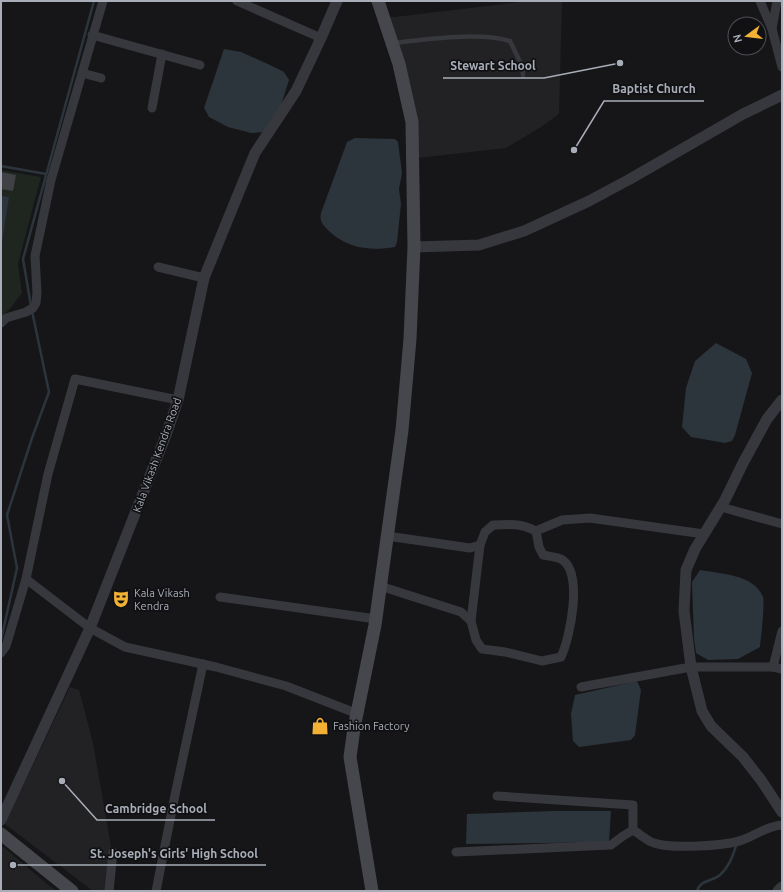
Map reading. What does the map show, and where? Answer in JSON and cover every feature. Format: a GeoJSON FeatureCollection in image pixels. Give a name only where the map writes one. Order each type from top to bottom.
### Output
{"type":"FeatureCollection","features":[{"type":"Feature","properties":{"kind":"main road"},"geometry":{"type":"LineString","coordinates":[[372,891],[352,778],[350,757],[376,619],[402,430],[410,339],[414,247],[412,122],[399,64],[378,1]]}},
{"type":"Feature","properties":{"kind":"main road"},"geometry":{"type":"LineString","coordinates":[[1,834],[72,891]]}},
{"type":"Feature","properties":{"kind":"street"},"geometry":{"type":"LineString","coordinates":[[1,323],[6,318],[26,312],[33,308],[36,303],[37,293],[35,256],[51,180],[103,1]]}},
{"type":"Feature","properties":{"kind":"street"},"geometry":{"type":"LineString","coordinates":[[237,1],[321,38]]}},
{"type":"Feature","properties":{"kind":"street","name":"Kala Vikash Kendra Road"},"geometry":{"type":"LineString","coordinates":[[1,820],[90,628],[166,436],[178,400],[204,278],[255,153],[296,91],[337,1]]}},
{"type":"Feature","properties":{"kind":"street"},"geometry":{"type":"LineString","coordinates":[[760,1],[772,30],[782,67]]}},
{"type":"Feature","properties":{"kind":"street"},"geometry":{"type":"LineString","coordinates":[[772,30],[777,1]]}},
{"type":"Feature","properties":{"kind":"street"},"geometry":{"type":"LineString","coordinates":[[92,36],[200,65]]}},
{"type":"Feature","properties":{"kind":"street"},"geometry":{"type":"LineString","coordinates":[[152,108],[162,54]]}},
{"type":"Feature","properties":{"kind":"street"},"geometry":{"type":"LineString","coordinates":[[82,72],[101,78]]}},
{"type":"Feature","properties":{"kind":"street"},"geometry":{"type":"LineString","coordinates":[[414,247],[479,245],[524,231],[603,194],[743,114],[782,96]]}},
{"type":"Feature","properties":{"kind":"street"},"geometry":{"type":"LineString","coordinates":[[158,267],[204,278]]}},
{"type":"Feature","properties":{"kind":"street"},"geometry":{"type":"LineString","coordinates":[[1,653],[6,646],[26,579],[48,474],[75,379],[178,400]]}},
{"type":"Feature","properties":{"kind":"street"},"geometry":{"type":"LineString","coordinates":[[782,400],[767,419],[721,507],[695,549],[686,570],[684,611],[691,668],[702,711],[711,726],[743,757],[761,780],[782,812]]}},
{"type":"Feature","properties":{"kind":"street"},"geometry":{"type":"LineString","coordinates":[[721,507],[782,524]]}},
{"type":"Feature","properties":{"kind":"street"},"geometry":{"type":"LineString","coordinates":[[536,531],[562,520],[590,518],[704,534]]}},
{"type":"Feature","properties":{"kind":"street"},"geometry":{"type":"LineString","coordinates":[[493,525],[525,525],[536,531],[543,555],[562,559],[570,569],[575,590],[570,627],[565,649],[561,657],[542,661],[505,652],[482,649],[476,640],[471,621],[480,544],[485,532],[493,525]]}},
{"type":"Feature","properties":{"kind":"street"},"geometry":{"type":"LineString","coordinates":[[387,536],[470,548],[480,544]]}},
{"type":"Feature","properties":{"kind":"street"},"geometry":{"type":"LineString","coordinates":[[26,579],[90,628],[125,647],[203,664],[286,686],[358,714]]}},
{"type":"Feature","properties":{"kind":"street"},"geometry":{"type":"LineString","coordinates":[[380,586],[461,612],[471,621]]}},
{"type":"Feature","properties":{"kind":"street"},"geometry":{"type":"LineString","coordinates":[[220,597],[376,619]]}},
{"type":"Feature","properties":{"kind":"street"},"geometry":{"type":"LineString","coordinates":[[581,687],[691,668],[778,668],[782,630]]}},
{"type":"Feature","properties":{"kind":"street"},"geometry":{"type":"LineString","coordinates":[[156,891],[203,664]]}},
{"type":"Feature","properties":{"kind":"street"},"geometry":{"type":"LineString","coordinates":[[497,796],[633,805],[633,830]]}},
{"type":"Feature","properties":{"kind":"street"},"geometry":{"type":"LineString","coordinates":[[633,830],[654,843],[673,846],[714,846],[741,841],[773,825],[782,825]]}},
{"type":"Feature","properties":{"kind":"street"},"geometry":{"type":"LineString","coordinates":[[456,852],[612,845],[622,836],[633,830]]}},
{"type":"Feature","properties":{"kind":"street"},"geometry":{"type":"LineString","coordinates":[[109,891],[114,852]]}},
{"type":"Feature","properties":{"kind":"street"},"geometry":{"type":"LineString","coordinates":[[778,891],[782,887]]}},
{"type":"Feature","properties":{"kind":"lane"},"geometry":{"type":"LineString","coordinates":[[392,44],[442,38],[501,38],[510,41],[522,66],[524,75]]}},
{"type":"Feature","properties":{"kind":"shaded area"},"geometry":{"type":"Polygon","coordinates":[[[528,1],[562,1],[559,114],[541,127],[506,148],[417,158],[386,18],[528,1]]]}},
{"type":"Feature","properties":{"kind":"shaded area"},"geometry":{"type":"Polygon","coordinates":[[[224,49],[241,52],[270,65],[284,72],[289,80],[275,124],[268,132],[251,133],[228,127],[209,117],[204,108],[224,49]]]}},
{"type":"Feature","properties":{"kind":"shaded area"},"geometry":{"type":"Polygon","coordinates":[[[355,138],[395,139],[398,142],[402,173],[399,189],[401,204],[397,242],[395,247],[377,249],[353,245],[337,238],[322,224],[321,213],[347,142],[355,138]]]}},
{"type":"Feature","properties":{"kind":"shaded area"},"geometry":{"type":"Polygon","coordinates":[[[1,170],[41,177],[18,264],[22,293],[9,310],[1,316],[1,170]]]}},
{"type":"Feature","properties":{"kind":"shaded area"},"geometry":{"type":"Polygon","coordinates":[[[1,196],[9,197],[1,249],[1,196]]]}},
{"type":"Feature","properties":{"kind":"shaded area"},"geometry":{"type":"Polygon","coordinates":[[[716,343],[746,359],[752,373],[735,435],[732,441],[725,443],[691,437],[682,427],[686,388],[695,361],[716,343]]]}},
{"type":"Feature","properties":{"kind":"shaded area"},"geometry":{"type":"Polygon","coordinates":[[[700,570],[736,576],[745,579],[759,589],[763,597],[763,620],[760,647],[738,659],[708,660],[696,653],[694,639],[692,582],[700,570]]]}},
{"type":"Feature","properties":{"kind":"shaded area"},"geometry":{"type":"Polygon","coordinates":[[[637,681],[641,690],[635,735],[631,740],[579,747],[573,741],[571,714],[575,695],[637,681]]]}},
{"type":"Feature","properties":{"kind":"shaded area"},"geometry":{"type":"Polygon","coordinates":[[[70,687],[79,690],[93,743],[113,858],[110,891],[93,891],[5,824],[70,687]]]}},
{"type":"Feature","properties":{"kind":"shaded area"},"geometry":{"type":"Polygon","coordinates":[[[611,811],[609,842],[466,844],[467,814],[611,811]]]}},
{"type":"Feature","properties":{"kind":"shaded area"},"geometry":{"type":"Polygon","coordinates":[[[1,845],[47,884],[57,891],[1,891],[1,845]]]}},
{"type":"Feature","properties":{"kind":"building"},"geometry":{"type":"Polygon","coordinates":[[[1,172],[16,175],[13,191],[1,189],[1,172]]]}},
{"type":"Feature","properties":{"kind":"waterway"},"geometry":{"type":"LineString","coordinates":[[31,306],[23,259],[94,1]]}},
{"type":"Feature","properties":{"kind":"waterway"},"geometry":{"type":"LineString","coordinates":[[1,166],[46,174]]}},
{"type":"Feature","properties":{"kind":"waterway"},"geometry":{"type":"LineString","coordinates":[[1,640],[17,568],[7,515],[32,438],[49,392],[32,311]]}},
{"type":"Feature","properties":{"kind":"waterway"},"geometry":{"type":"LineString","coordinates":[[697,891],[701,885],[717,877],[723,872],[731,860],[737,843]]}},
{"type":"Feature","properties":{"kind":"place","name":"Stewart School"},"geometry":{"type":"Point","coordinates":[620,63]}},
{"type":"Feature","properties":{"kind":"place","name":"Baptist Church"},"geometry":{"type":"Point","coordinates":[574,150]}},
{"type":"Feature","properties":{"kind":"place","name":"Kala Vikash Kendra"},"geometry":{"type":"Point","coordinates":[121,599]}},
{"type":"Feature","properties":{"kind":"place","name":"Fashion Factory"},"geometry":{"type":"Point","coordinates":[320,726]}},
{"type":"Feature","properties":{"kind":"place","name":"Cambridge School"},"geometry":{"type":"Point","coordinates":[62,781]}},
{"type":"Feature","properties":{"kind":"place","name":"St. Joseph's Girls' High School"},"geometry":{"type":"Point","coordinates":[13,865]}}]}
